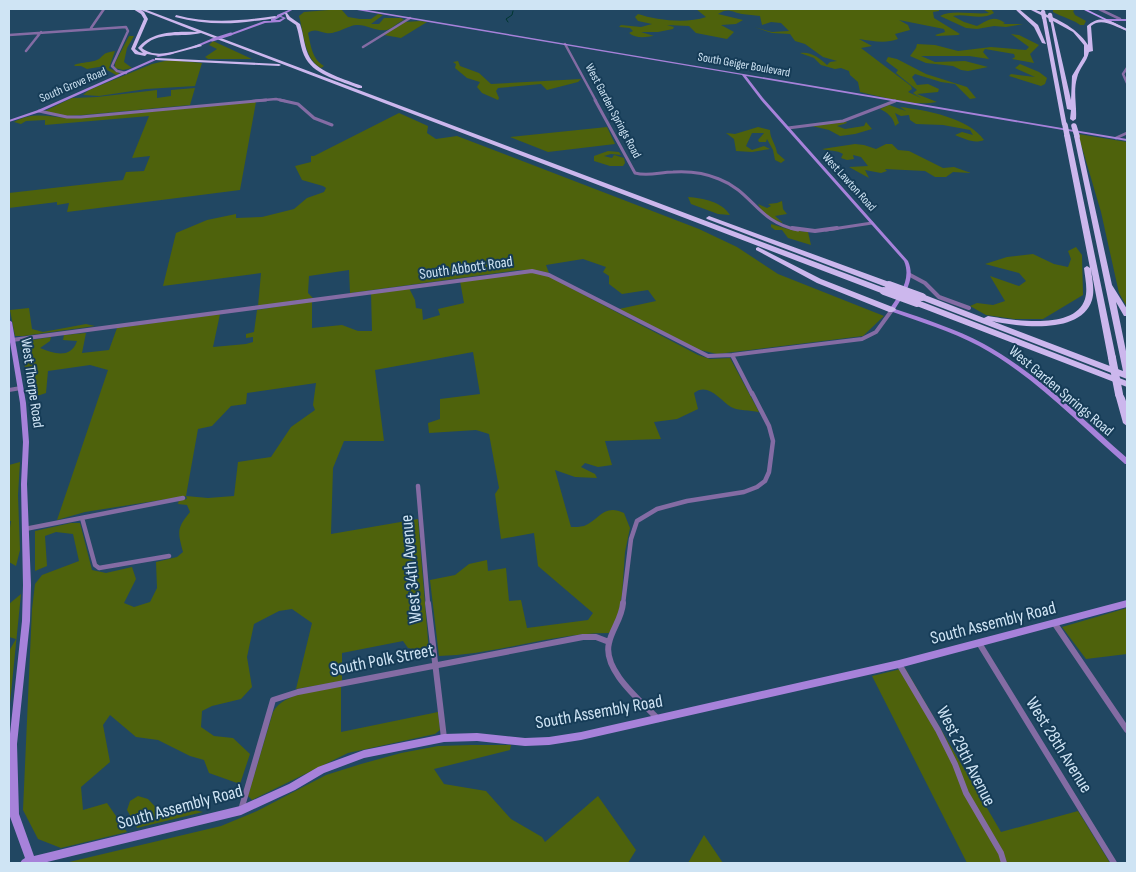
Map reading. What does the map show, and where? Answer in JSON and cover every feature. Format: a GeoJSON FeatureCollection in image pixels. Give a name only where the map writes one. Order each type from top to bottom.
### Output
{"type":"FeatureCollection","features":[{"type":"Feature","properties":{"kind":"highway"},"geometry":{"type":"LineString","coordinates":[[135,9],[143,13],[146,19],[133,49],[136,53],[148,56],[148,59]]}},
{"type":"Feature","properties":{"kind":"highway"},"geometry":{"type":"LineString","coordinates":[[141,9],[214,39]]}},
{"type":"Feature","properties":{"kind":"highway"},"geometry":{"type":"LineString","coordinates":[[152,9],[919,300],[1127,384]]}},
{"type":"Feature","properties":{"kind":"highway"},"geometry":{"type":"LineString","coordinates":[[1017,9],[1039,30],[1056,80]]}},
{"type":"Feature","properties":{"kind":"highway"},"geometry":{"type":"LineString","coordinates":[[1031,9],[1065,25],[1081,37],[1087,47],[1084,60]]}},
{"type":"Feature","properties":{"kind":"highway"},"geometry":{"type":"LineString","coordinates":[[1048,9],[1127,375]]}},
{"type":"Feature","properties":{"kind":"highway"},"geometry":{"type":"LineString","coordinates":[[259,19],[288,13],[300,29],[311,64],[360,88]]}},
{"type":"Feature","properties":{"kind":"highway"},"geometry":{"type":"LineString","coordinates":[[1043,13],[1090,256],[1119,394],[1127,422]]}},
{"type":"Feature","properties":{"kind":"highway"},"geometry":{"type":"LineString","coordinates":[[168,15],[208,22],[275,18]]}},
{"type":"Feature","properties":{"kind":"highway"},"geometry":{"type":"LineString","coordinates":[[1073,119],[1074,80],[1091,51],[1089,26],[1097,21],[1107,20]]}},
{"type":"Feature","properties":{"kind":"highway"},"geometry":{"type":"LineString","coordinates":[[1097,21],[1109,22],[1127,30]]}},
{"type":"Feature","properties":{"kind":"highway"},"geometry":{"type":"LineString","coordinates":[[200,45],[162,54],[146,53],[140,48],[150,40],[173,34],[190,32],[214,39],[306,71],[697,220],[887,288]]}},
{"type":"Feature","properties":{"kind":"highway"},"geometry":{"type":"LineString","coordinates":[[157,58],[270,64],[306,71]]}},
{"type":"Feature","properties":{"kind":"highway"},"geometry":{"type":"LineString","coordinates":[[697,220],[819,281],[892,310]]}},
{"type":"Feature","properties":{"kind":"highway"},"geometry":{"type":"LineString","coordinates":[[919,300],[954,310],[1021,324],[1039,324],[1067,319],[1082,309],[1089,298],[1087,266],[1090,256]]}},
{"type":"Feature","properties":{"kind":"highway"},"geometry":{"type":"LineString","coordinates":[[1108,285],[1127,314]]}},
{"type":"Feature","properties":{"kind":"highway"},"geometry":{"type":"LineString","coordinates":[[954,310],[1127,375]]}},
{"type":"Feature","properties":{"kind":"main road"},"geometry":{"type":"LineString","coordinates":[[1085,9],[1127,30]]}},
{"type":"Feature","properties":{"kind":"street"},"geometry":{"type":"LineString","coordinates":[[91,28],[104,9]]}},
{"type":"Feature","properties":{"kind":"street","name":"South Geiger Boulevard"},"geometry":{"type":"LineString","coordinates":[[357,9],[1127,140]]}},
{"type":"Feature","properties":{"kind":"street"},"geometry":{"type":"LineString","coordinates":[[1099,9],[1120,19]]}},
{"type":"Feature","properties":{"kind":"street"},"geometry":{"type":"LineString","coordinates":[[275,18],[288,13]]}},
{"type":"Feature","properties":{"kind":"street","name":"South Grove Road"},"geometry":{"type":"LineString","coordinates":[[9,121],[39,111],[157,58],[186,50],[288,13]]}},
{"type":"Feature","properties":{"kind":"street"},"geometry":{"type":"LineString","coordinates":[[363,47],[410,18]]}},
{"type":"Feature","properties":{"kind":"street"},"geometry":{"type":"LineString","coordinates":[[1107,20],[1127,20]]}},
{"type":"Feature","properties":{"kind":"street"},"geometry":{"type":"LineString","coordinates":[[9,35],[126,27],[128,32],[112,66],[115,70],[126,73]]}},
{"type":"Feature","properties":{"kind":"street"},"geometry":{"type":"LineString","coordinates":[[26,51],[41,32]]}},
{"type":"Feature","properties":{"kind":"street","name":"West Garden Springs Road"},"geometry":{"type":"LineString","coordinates":[[565,44],[635,173],[644,175],[689,172],[719,179],[735,187],[768,219],[791,228],[812,231],[872,223]]}},
{"type":"Feature","properties":{"kind":"street"},"geometry":{"type":"LineString","coordinates":[[145,64],[148,59],[157,58]]}},
{"type":"Feature","properties":{"kind":"street"},"geometry":{"type":"LineString","coordinates":[[1127,68],[1122,74],[1127,83]]}},
{"type":"Feature","properties":{"kind":"street","name":"West Lawton Road"},"geometry":{"type":"LineString","coordinates":[[743,75],[906,261],[910,275]]}},
{"type":"Feature","properties":{"kind":"street"},"geometry":{"type":"LineString","coordinates":[[39,111],[61,117],[82,117],[276,99],[298,104],[314,118],[332,125]]}},
{"type":"Feature","properties":{"kind":"street"},"geometry":{"type":"LineString","coordinates":[[788,128],[844,121],[895,100]]}},
{"type":"Feature","properties":{"kind":"street"},"geometry":{"type":"LineString","coordinates":[[1116,138],[1127,133]]}},
{"type":"Feature","properties":{"kind":"street","name":"South Abbott Road"},"geometry":{"type":"LineString","coordinates":[[12,340],[532,271],[549,275],[708,356],[732,355],[862,339],[876,332],[892,310]]}},
{"type":"Feature","properties":{"kind":"street"},"geometry":{"type":"LineString","coordinates":[[892,310],[910,275],[925,283],[939,297],[969,308]]}},
{"type":"Feature","properties":{"kind":"street","name":"West Garden Springs Road"},"geometry":{"type":"LineString","coordinates":[[892,310],[972,340],[996,354],[1033,381],[1127,462]]}},
{"type":"Feature","properties":{"kind":"street","name":"West Thorpe Road"},"geometry":{"type":"LineString","coordinates":[[9,322],[21,388],[26,442],[24,529],[27,585],[26,621],[13,744],[13,806],[29,863]]}},
{"type":"Feature","properties":{"kind":"street"},"geometry":{"type":"LineString","coordinates":[[658,719],[617,675],[609,659],[609,642],[622,614],[632,530],[638,521],[657,508],[744,492],[757,487],[765,481],[769,472],[773,451],[772,434],[732,355]]}},
{"type":"Feature","properties":{"kind":"street"},"geometry":{"type":"LineString","coordinates":[[9,390],[21,388]]}},
{"type":"Feature","properties":{"kind":"street","name":"West 34th Avenue"},"geometry":{"type":"LineString","coordinates":[[418,486],[444,738]]}},
{"type":"Feature","properties":{"kind":"street"},"geometry":{"type":"LineString","coordinates":[[24,529],[183,498]]}},
{"type":"Feature","properties":{"kind":"street"},"geometry":{"type":"LineString","coordinates":[[82,518],[95,565],[99,568],[169,556]]}},
{"type":"Feature","properties":{"kind":"street","name":"South Assembly Road"},"geometry":{"type":"LineString","coordinates":[[29,863],[241,810],[292,787],[321,770],[364,754],[444,738],[477,736],[525,742],[549,741],[658,719],[899,664],[1127,604]]}},
{"type":"Feature","properties":{"kind":"street"},"geometry":{"type":"LineString","coordinates":[[1055,624],[1127,730]]}},
{"type":"Feature","properties":{"kind":"street","name":"South Polk Street"},"geometry":{"type":"LineString","coordinates":[[241,810],[273,700],[298,692],[583,637],[596,637],[609,642]]}},
{"type":"Feature","properties":{"kind":"street","name":"West 28th Avenue"},"geometry":{"type":"LineString","coordinates":[[979,643],[1114,863]]}},
{"type":"Feature","properties":{"kind":"street","name":"West 29th Avenue"},"geometry":{"type":"LineString","coordinates":[[899,664],[938,730],[955,764],[962,785],[1001,853],[1004,863]]}},
{"type":"Feature","properties":{"kind":"green space"},"geometry":{"type":"Polygon","coordinates":[[[341,9],[348,17],[360,19],[371,19],[378,14],[383,15],[371,24],[379,24],[384,18],[401,18],[404,20],[387,30],[356,25],[337,32],[315,31],[308,33],[314,56],[324,66],[321,68],[315,64],[308,52],[299,16],[304,12],[341,9]]]}},
{"type":"Feature","properties":{"kind":"green space"},"geometry":{"type":"Polygon","coordinates":[[[696,9],[939,9],[939,11],[933,12],[934,18],[960,34],[937,36],[935,35],[945,32],[944,29],[899,20],[908,25],[910,30],[895,34],[898,39],[888,41],[879,42],[859,39],[872,46],[861,48],[911,86],[912,89],[908,92],[921,98],[913,93],[917,90],[896,73],[898,70],[886,61],[888,57],[897,59],[926,74],[967,87],[976,98],[970,99],[955,84],[915,74],[912,77],[917,85],[928,84],[939,89],[938,92],[917,94],[937,102],[908,102],[860,92],[858,82],[850,75],[849,71],[821,65],[814,58],[800,53],[815,56],[827,65],[830,62],[837,61],[823,57],[805,44],[795,41],[790,34],[772,33],[754,27],[772,32],[789,31],[781,23],[771,22],[762,25],[760,16],[727,10],[718,14],[743,20],[736,24],[721,25],[734,32],[727,39],[696,33],[689,26],[667,25],[674,27],[673,29],[658,32],[641,32],[654,36],[641,37],[629,33],[633,31],[630,28],[619,27],[621,25],[641,27],[652,24],[638,21],[635,17],[638,14],[671,20],[689,20],[706,17],[696,9]]]}},
{"type":"Feature","properties":{"kind":"green space"},"geometry":{"type":"Polygon","coordinates":[[[983,9],[991,9],[994,13],[979,17],[953,16],[977,26],[987,20],[994,19],[1001,20],[1005,23],[1003,24],[1023,24],[1006,27],[966,28],[940,16],[951,13],[989,13],[983,9]]]}},
{"type":"Feature","properties":{"kind":"green space"},"geometry":{"type":"Polygon","coordinates":[[[1053,9],[1076,9],[1073,11],[1075,15],[1086,21],[1084,25],[1080,25],[1053,12],[1053,9]]]}},
{"type":"Feature","properties":{"kind":"green space"},"geometry":{"type":"Polygon","coordinates":[[[405,22],[427,22],[401,38],[384,35],[405,22]]]}},
{"type":"Feature","properties":{"kind":"green space"},"geometry":{"type":"Polygon","coordinates":[[[1011,34],[1019,35],[1039,45],[1030,54],[1034,63],[1012,59],[1015,57],[1014,54],[985,49],[983,52],[989,59],[969,56],[921,56],[935,62],[965,61],[988,67],[968,71],[953,66],[926,63],[910,56],[917,44],[935,45],[958,51],[991,47],[1026,50],[1029,47],[1011,34]]]}},
{"type":"Feature","properties":{"kind":"green space"},"geometry":{"type":"Polygon","coordinates":[[[129,36],[134,36],[127,48],[124,62],[132,68],[123,70],[115,68],[115,63],[129,36]]]}},
{"type":"Feature","properties":{"kind":"green space"},"geometry":{"type":"Polygon","coordinates":[[[213,41],[252,59],[208,59],[205,57],[217,49],[209,45],[213,41]]]}},
{"type":"Feature","properties":{"kind":"green space"},"geometry":{"type":"Polygon","coordinates":[[[115,51],[109,68],[119,73],[118,76],[107,70],[105,66],[87,69],[74,65],[94,61],[104,54],[115,51]]]}},
{"type":"Feature","properties":{"kind":"green space"},"geometry":{"type":"Polygon","coordinates":[[[169,60],[202,63],[195,86],[146,89],[99,96],[83,95],[89,90],[152,64],[169,60]]]}},
{"type":"Feature","properties":{"kind":"green space"},"geometry":{"type":"Polygon","coordinates":[[[458,61],[460,66],[479,73],[491,84],[581,79],[578,82],[547,90],[541,84],[498,88],[496,91],[498,100],[482,93],[477,87],[480,82],[467,78],[455,68],[456,64],[453,62],[458,61]]]}},
{"type":"Feature","properties":{"kind":"green space"},"geometry":{"type":"Polygon","coordinates":[[[1020,64],[1039,72],[1047,78],[1045,84],[1041,86],[1009,76],[1011,74],[1035,77],[1015,68],[1020,64]]]}},
{"type":"Feature","properties":{"kind":"green space"},"geometry":{"type":"Polygon","coordinates":[[[195,88],[190,105],[64,116],[45,111],[72,98],[157,90],[157,98],[171,96],[171,90],[195,88]]]}},
{"type":"Feature","properties":{"kind":"green space"},"geometry":{"type":"Polygon","coordinates":[[[256,102],[240,190],[67,212],[69,203],[57,205],[57,202],[9,208],[9,193],[123,180],[126,172],[144,171],[150,156],[132,158],[149,116],[45,125],[45,120],[26,121],[21,124],[14,122],[20,119],[40,115],[66,118],[256,102]]]}},
{"type":"Feature","properties":{"kind":"green space"},"geometry":{"type":"Polygon","coordinates":[[[889,105],[906,111],[900,107],[946,116],[968,126],[984,140],[973,141],[955,135],[962,132],[973,135],[970,130],[943,125],[916,124],[910,120],[909,115],[901,116],[895,113],[899,123],[895,126],[890,116],[880,109],[889,105]]]}},
{"type":"Feature","properties":{"kind":"green space"},"geometry":{"type":"Polygon","coordinates":[[[399,113],[428,126],[427,133],[436,139],[457,136],[699,229],[737,247],[778,274],[884,316],[863,336],[717,354],[696,349],[619,309],[656,301],[648,290],[622,294],[609,284],[609,276],[603,272],[606,267],[583,259],[546,265],[549,273],[535,270],[519,270],[350,293],[349,270],[309,276],[308,293],[313,298],[258,306],[261,273],[163,286],[176,233],[207,220],[236,214],[236,218],[262,217],[294,209],[307,198],[324,192],[326,188],[302,180],[295,166],[311,162],[311,156],[399,113]]]}},
{"type":"Feature","properties":{"kind":"green space"},"geometry":{"type":"Polygon","coordinates":[[[846,122],[837,126],[845,129],[864,126],[866,122],[872,129],[840,136],[829,130],[812,126],[846,122]]]}},
{"type":"Feature","properties":{"kind":"green space"},"geometry":{"type":"Polygon","coordinates":[[[607,127],[615,144],[548,152],[510,137],[607,127]]]}},
{"type":"Feature","properties":{"kind":"green space"},"geometry":{"type":"Polygon","coordinates":[[[758,127],[770,130],[777,153],[785,160],[781,163],[775,160],[773,150],[767,139],[766,142],[759,142],[758,140],[764,133],[752,133],[746,146],[752,150],[764,146],[770,149],[752,152],[736,151],[734,139],[726,133],[735,134],[758,127]]]}},
{"type":"Feature","properties":{"kind":"green space"},"geometry":{"type":"Polygon","coordinates":[[[1078,134],[1127,142],[1127,307],[1119,293],[1101,212],[1078,134]]]}},
{"type":"Feature","properties":{"kind":"green space"},"geometry":{"type":"Polygon","coordinates":[[[855,144],[876,149],[886,144],[892,144],[898,150],[909,151],[943,168],[954,167],[971,173],[953,172],[946,177],[935,177],[925,171],[885,169],[887,171],[881,173],[865,170],[869,178],[849,167],[868,166],[861,157],[853,155],[854,159],[847,160],[841,158],[843,154],[841,153],[822,149],[855,144]]]}},
{"type":"Feature","properties":{"kind":"green space"},"geometry":{"type":"Polygon","coordinates":[[[608,151],[619,152],[621,155],[611,154],[604,156],[612,158],[614,155],[624,158],[625,163],[623,166],[610,166],[594,161],[594,156],[608,151]]]}},
{"type":"Feature","properties":{"kind":"green space"},"geometry":{"type":"Polygon","coordinates":[[[688,197],[700,198],[717,204],[730,215],[718,214],[691,204],[688,197]]]}},
{"type":"Feature","properties":{"kind":"green space"},"geometry":{"type":"Polygon","coordinates":[[[782,201],[783,209],[787,214],[775,216],[783,223],[769,216],[758,204],[767,208],[771,206],[768,204],[782,201]]]}},
{"type":"Feature","properties":{"kind":"green space"},"geometry":{"type":"Polygon","coordinates":[[[771,224],[791,230],[808,232],[811,245],[788,238],[782,230],[775,230],[771,227],[771,224]]]}},
{"type":"Feature","properties":{"kind":"green space"},"geometry":{"type":"Polygon","coordinates":[[[1076,247],[1082,255],[1083,295],[1043,319],[1014,319],[986,315],[970,306],[977,303],[993,305],[1005,301],[990,276],[1019,286],[1026,281],[1019,273],[985,264],[1007,257],[1033,254],[1054,264],[1068,267],[1071,259],[1068,251],[1076,247]]]}},
{"type":"Feature","properties":{"kind":"green space"},"geometry":{"type":"Polygon","coordinates":[[[533,272],[544,274],[698,355],[710,359],[730,358],[759,412],[731,407],[714,393],[699,390],[694,393],[698,409],[677,419],[654,422],[661,439],[605,441],[612,465],[598,467],[585,463],[581,467],[595,474],[597,478],[575,477],[555,470],[571,527],[584,526],[607,511],[617,510],[624,513],[630,528],[625,552],[622,595],[614,627],[609,633],[566,636],[481,652],[439,656],[430,580],[455,575],[469,564],[487,560],[488,571],[506,568],[509,601],[521,600],[527,628],[588,620],[593,613],[538,566],[534,533],[501,539],[495,494],[499,488],[489,434],[476,430],[429,433],[428,423],[440,419],[440,399],[480,394],[473,352],[375,370],[384,441],[344,441],[333,468],[331,534],[418,519],[429,652],[408,648],[403,641],[342,653],[342,681],[296,689],[312,623],[292,609],[279,611],[254,624],[247,657],[252,687],[241,699],[212,706],[202,711],[201,727],[214,736],[233,738],[250,754],[240,784],[209,773],[204,760],[190,756],[158,740],[136,737],[110,715],[103,725],[110,762],[81,787],[83,810],[107,803],[127,832],[61,848],[38,839],[23,810],[32,609],[35,584],[42,575],[79,561],[73,534],[56,532],[45,536],[47,566],[35,571],[35,531],[71,523],[80,523],[92,570],[106,573],[132,567],[136,579],[124,603],[134,607],[150,602],[157,588],[156,562],[177,557],[183,552],[179,531],[190,512],[187,505],[178,504],[179,500],[187,499],[186,496],[85,512],[57,520],[108,370],[90,365],[48,371],[46,393],[31,398],[20,342],[51,337],[50,341],[40,348],[62,354],[71,351],[77,341],[63,340],[64,335],[86,333],[82,353],[109,350],[117,328],[220,314],[213,347],[246,344],[253,342],[253,337],[246,338],[246,334],[254,332],[257,310],[312,301],[312,328],[342,325],[358,331],[372,331],[371,293],[409,288],[415,300],[416,308],[422,309],[423,320],[440,315],[438,309],[464,303],[460,281],[533,272]],[[316,383],[247,393],[246,404],[231,406],[212,426],[198,429],[186,496],[208,498],[234,496],[238,462],[271,457],[291,427],[315,410],[313,405],[316,383]]]}},
{"type":"Feature","properties":{"kind":"green space"},"geometry":{"type":"Polygon","coordinates":[[[29,308],[32,329],[43,332],[86,324],[95,326],[15,336],[10,310],[29,308]]]}},
{"type":"Feature","properties":{"kind":"green space"},"geometry":{"type":"Polygon","coordinates":[[[20,462],[18,495],[20,550],[16,566],[9,562],[11,521],[9,521],[9,465],[20,462]]]}},
{"type":"Feature","properties":{"kind":"green space"},"geometry":{"type":"Polygon","coordinates":[[[21,594],[9,713],[9,651],[16,639],[9,637],[9,604],[21,594]]]}},
{"type":"Feature","properties":{"kind":"green space"},"geometry":{"type":"Polygon","coordinates":[[[1127,608],[1127,654],[1086,659],[1062,627],[1127,608]]]}},
{"type":"Feature","properties":{"kind":"green space"},"geometry":{"type":"Polygon","coordinates":[[[905,668],[1001,832],[1078,811],[1110,863],[967,863],[872,676],[905,668]]]}},
{"type":"Feature","properties":{"kind":"green space"},"geometry":{"type":"Polygon","coordinates":[[[341,685],[341,732],[438,712],[440,730],[435,734],[348,753],[252,800],[248,796],[273,712],[278,705],[294,696],[341,685]]]}},
{"type":"Feature","properties":{"kind":"green space"},"geometry":{"type":"Polygon","coordinates":[[[511,745],[510,750],[434,769],[444,784],[486,791],[511,819],[542,837],[545,842],[598,796],[636,850],[628,863],[65,863],[221,826],[257,811],[326,775],[361,764],[401,753],[438,746],[511,745]]]}},
{"type":"Feature","properties":{"kind":"green space"},"geometry":{"type":"Polygon","coordinates":[[[138,796],[148,799],[162,814],[194,810],[203,812],[137,828],[127,810],[130,801],[138,796]]]}},
{"type":"Feature","properties":{"kind":"green space"},"geometry":{"type":"Polygon","coordinates":[[[704,835],[723,863],[688,863],[704,835]]]}},
{"type":"Feature","properties":{"kind":"waterway"},"geometry":{"type":"LineString","coordinates":[[508,22],[506,19],[512,15],[513,11]]}}]}
